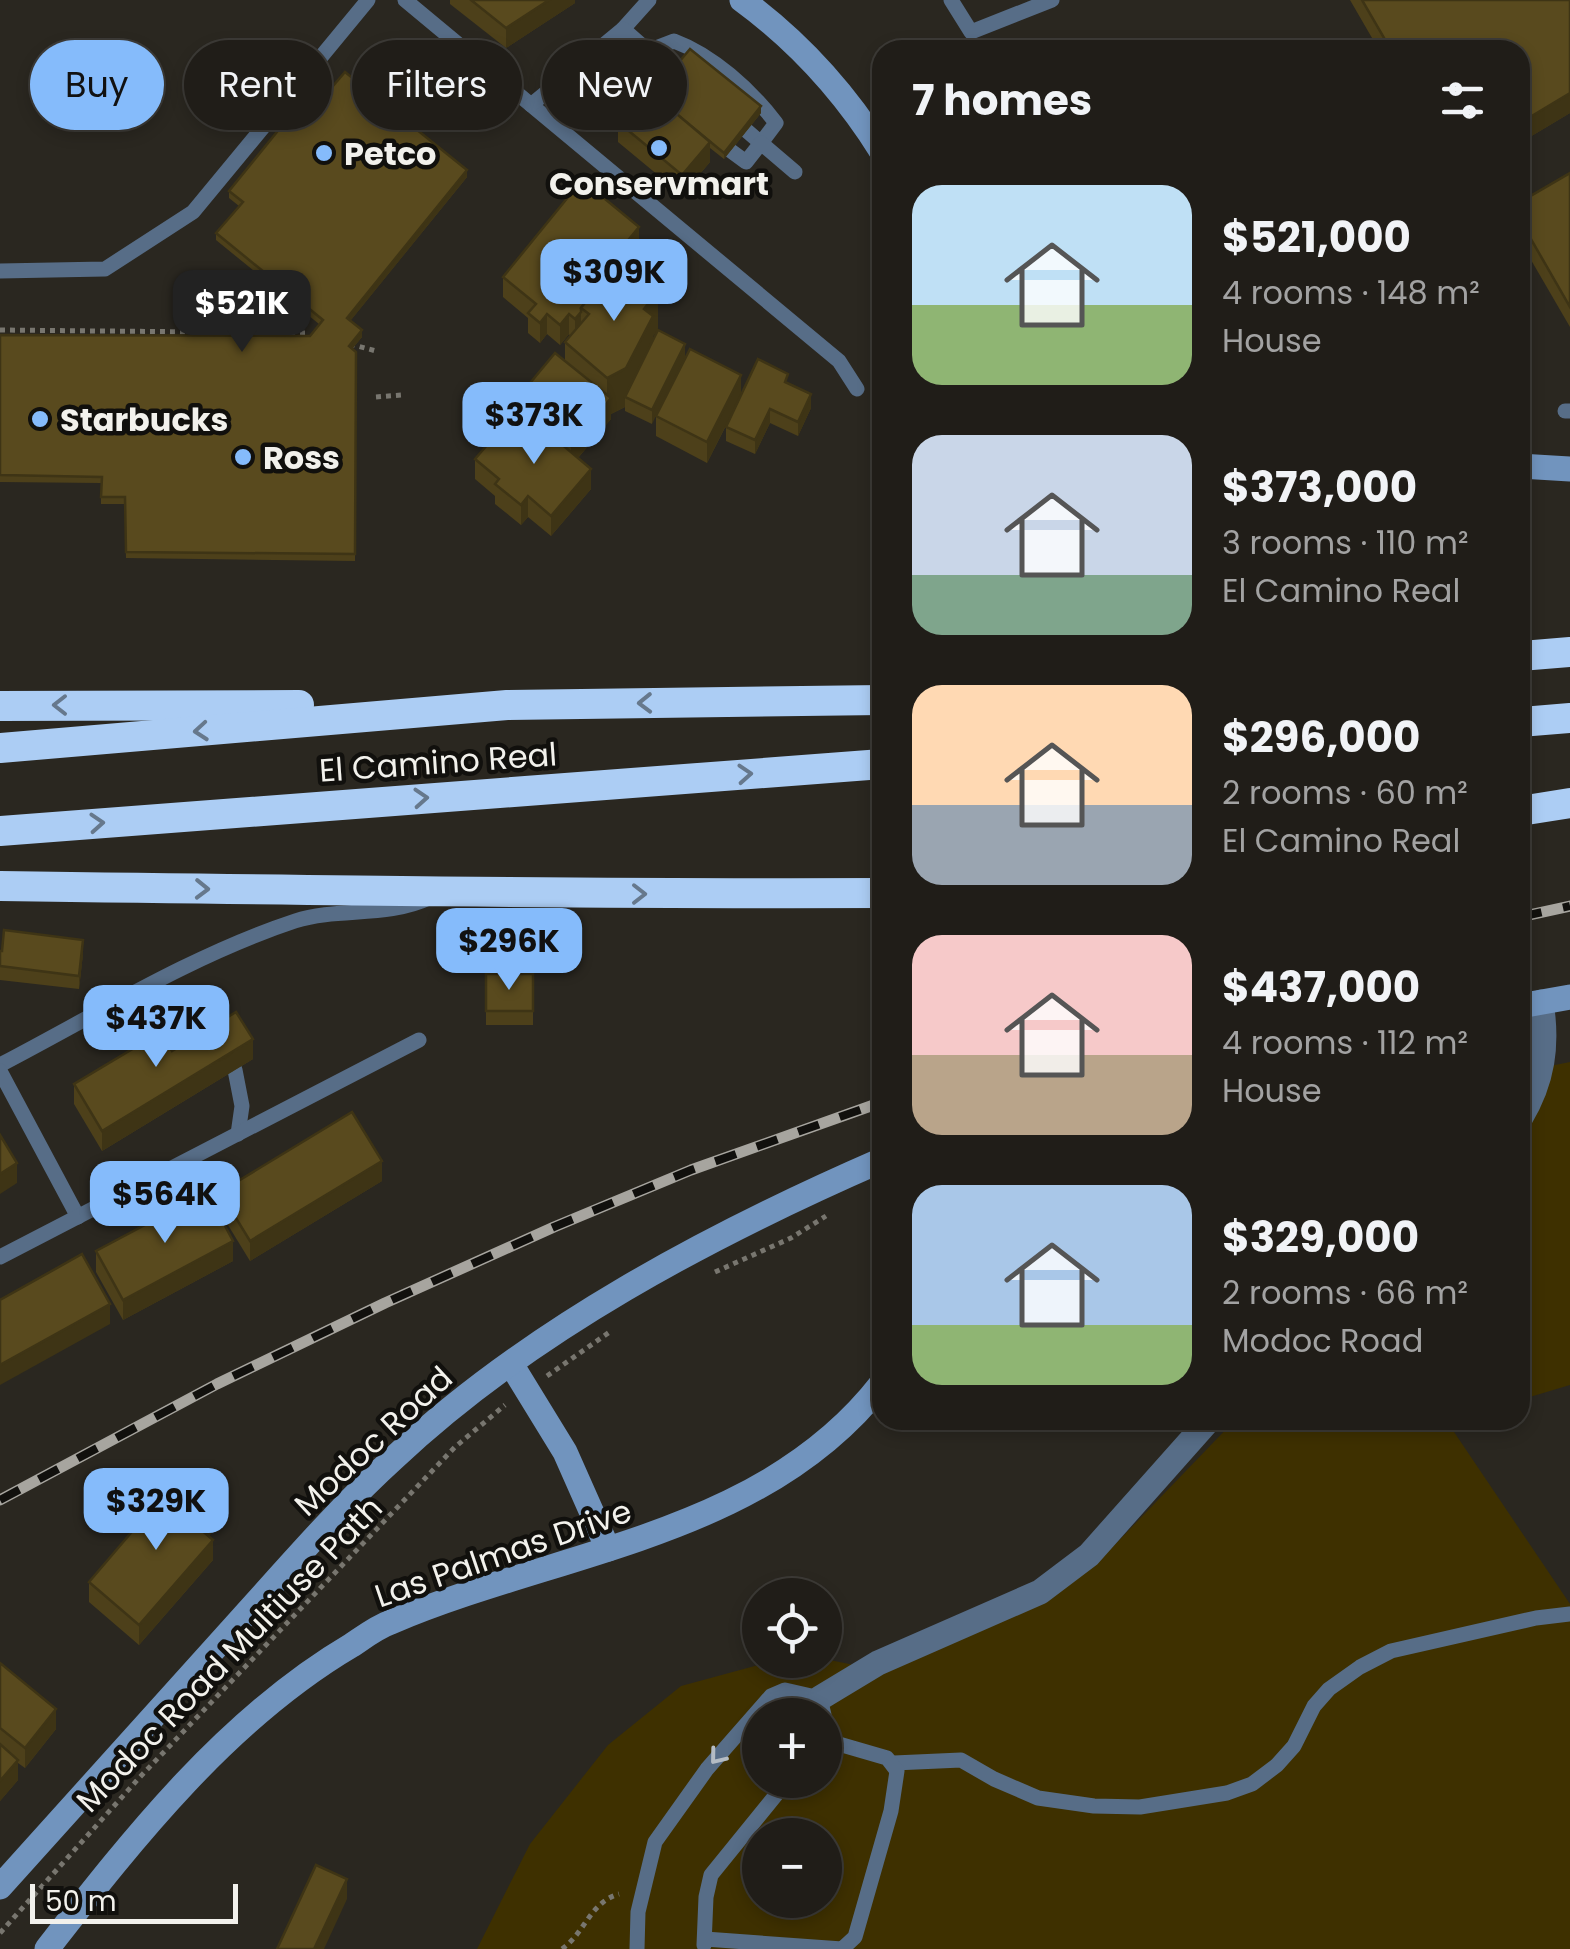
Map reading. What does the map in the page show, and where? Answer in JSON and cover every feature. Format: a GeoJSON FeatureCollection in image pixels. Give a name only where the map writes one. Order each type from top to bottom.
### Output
{"type":"FeatureCollection","features":[{"type":"Feature","properties":{"kind":"highway"},"geometry":{"type":"LineString","coordinates":[[1530,655],[1570,652]]}},
{"type":"Feature","properties":{"kind":"highway","name":"El Camino Real"},"geometry":{"type":"LineString","coordinates":[[0,748],[507,705],[872,700]]}},
{"type":"Feature","properties":{"kind":"highway"},"geometry":{"type":"LineString","coordinates":[[0,706],[507,705]]}},
{"type":"Feature","properties":{"kind":"highway"},"geometry":{"type":"LineString","coordinates":[[1530,721],[1570,718]]}},
{"type":"Feature","properties":{"kind":"highway","name":"El Camino Real"},"geometry":{"type":"LineString","coordinates":[[0,830],[872,765]]}},
{"type":"Feature","properties":{"kind":"highway"},"geometry":{"type":"LineString","coordinates":[[1530,809],[1570,802]]}},
{"type":"Feature","properties":{"kind":"highway"},"geometry":{"type":"LineString","coordinates":[[0,886],[449,889],[531,894],[872,893]]}},
{"type":"Feature","properties":{"kind":"street"},"geometry":{"type":"LineString","coordinates":[[742,0],[800,49],[838,89],[872,138]]}},
{"type":"Feature","properties":{"kind":"street"},"geometry":{"type":"LineString","coordinates":[[1530,467],[1570,469]]}},
{"type":"Feature","properties":{"kind":"street"},"geometry":{"type":"LineString","coordinates":[[1530,1100],[1544,1060],[1546,1030],[1531,1004],[1570,996]]}},
{"type":"Feature","properties":{"kind":"street","name":"Modoc Road"},"geometry":{"type":"LineString","coordinates":[[0,1887],[310,1543],[393,1458],[456,1404],[603,1302],[781,1204],[872,1164]]}},
{"type":"Feature","properties":{"kind":"street"},"geometry":{"type":"LineString","coordinates":[[511,1364],[565,1452],[608,1549]]}},
{"type":"Feature","properties":{"kind":"street","name":"Las Palmas Drive"},"geometry":{"type":"LineString","coordinates":[[47,1949],[106,1873],[217,1752],[262,1708],[315,1666],[388,1622],[706,1514],[759,1486],[835,1432],[872,1393]]}},
{"type":"Feature","properties":{"kind":"street"},"geometry":{"type":"LineString","coordinates":[[840,1698],[878,1663],[1040,1592],[1089,1555],[1200,1430]]}},
{"type":"Feature","properties":{"kind":"lane"},"geometry":{"type":"LineString","coordinates":[[0,270],[105,269],[193,212],[368,0]]}},
{"type":"Feature","properties":{"kind":"lane"},"geometry":{"type":"LineString","coordinates":[[405,0],[840,360],[858,390]]}},
{"type":"Feature","properties":{"kind":"lane"},"geometry":{"type":"LineString","coordinates":[[531,104],[622,29],[649,0]]}},
{"type":"Feature","properties":{"kind":"lane"},"geometry":{"type":"LineString","coordinates":[[951,0],[971,32],[1052,0]]}},
{"type":"Feature","properties":{"kind":"lane"},"geometry":{"type":"LineString","coordinates":[[622,29],[635,40]]}},
{"type":"Feature","properties":{"kind":"lane"},"geometry":{"type":"LineString","coordinates":[[687,46],[712,62],[762,105],[776,123],[746,162],[731,150]]}},
{"type":"Feature","properties":{"kind":"lane"},"geometry":{"type":"LineString","coordinates":[[746,131],[795,172]]}},
{"type":"Feature","properties":{"kind":"lane"},"geometry":{"type":"LineString","coordinates":[[78,1217],[0,1068],[215,953],[299,920],[406,909],[449,889]]}},
{"type":"Feature","properties":{"kind":"lane"},"geometry":{"type":"LineString","coordinates":[[151,986],[178,998],[220,1041]]}},
{"type":"Feature","properties":{"kind":"lane"},"geometry":{"type":"LineString","coordinates":[[0,1257],[419,1040]]}},
{"type":"Feature","properties":{"kind":"lane"},"geometry":{"type":"LineString","coordinates":[[236,1070],[242,1106],[238,1134]]}},
{"type":"Feature","properties":{"kind":"lane"},"geometry":{"type":"LineString","coordinates":[[894,1763],[961,1760],[1038,1798],[1094,1806],[1140,1807],[1227,1793],[1252,1784],[1278,1765],[1329,1689],[1375,1659],[1391,1651],[1570,1614]]}},
{"type":"Feature","properties":{"kind":"lane"},"geometry":{"type":"LineString","coordinates":[[770,1698],[786,1690],[798,1698]]}},
{"type":"Feature","properties":{"kind":"lane"},"geometry":{"type":"LineString","coordinates":[[637,1949],[638,1912],[654,1842],[742,1726]]}},
{"type":"Feature","properties":{"kind":"lane"},"geometry":{"type":"LineString","coordinates":[[773,1798],[711,1875],[704,1944],[842,1949],[850,1944],[891,1811],[898,1771],[887,1758],[842,1745]]}},
{"type":"Feature","properties":{"kind":"path"},"geometry":{"type":"LineString","coordinates":[[0,330],[308,333],[315,325]]}},
{"type":"Feature","properties":{"kind":"path"},"geometry":{"type":"LineString","coordinates":[[342,342],[376,351]]}},
{"type":"Feature","properties":{"kind":"path"},"geometry":{"type":"LineString","coordinates":[[376,397],[402,395]]}},
{"type":"Feature","properties":{"kind":"path"},"geometry":{"type":"LineString","coordinates":[[712,1273],[791,1238],[834,1212]]}},
{"type":"Feature","properties":{"kind":"path"},"geometry":{"type":"LineString","coordinates":[[565,1363],[597,1344],[617,1326]]}},
{"type":"Feature","properties":{"kind":"path","name":"Modoc Road Multiuse Path"},"geometry":{"type":"LineString","coordinates":[[0,1934],[140,1777],[455,1447],[496,1412]]}},
{"type":"Feature","properties":{"kind":"path"},"geometry":{"type":"LineString","coordinates":[[562,1949],[608,1897],[625,1892]]}},
{"type":"Feature","properties":{"kind":"shaded area"},"geometry":{"type":"Polygon","coordinates":[[[1570,1062],[1570,1385],[1530,1397],[1530,1070],[1570,1062]]]}},
{"type":"Feature","properties":{"kind":"shaded area"},"geometry":{"type":"Polygon","coordinates":[[[1225,1430],[1453,1430],[1570,1604],[1570,1949],[477,1949],[530,1844],[608,1745],[681,1686],[742,1669],[742,1678],[842,1678],[842,1663],[888,1672],[1102,1558],[1225,1430]]]}},
{"type":"Feature","properties":{"kind":"building"},"geometry":{"type":"Polygon","coordinates":[[[471,0],[549,0],[506,28],[471,0]]]}},
{"type":"Feature","properties":{"kind":"building"},"geometry":{"type":"Polygon","coordinates":[[[1362,0],[1570,0],[1570,93],[1530,117],[1530,40],[1385,40],[1362,0]]]}},
{"type":"Feature","properties":{"kind":"building"},"geometry":{"type":"Polygon","coordinates":[[[690,49],[761,106],[724,153],[687,123],[690,49]]]}},
{"type":"Feature","properties":{"kind":"building"},"geometry":{"type":"Polygon","coordinates":[[[345,72],[352,78],[352,130],[417,130],[467,170],[347,318],[362,330],[349,346],[356,352],[355,554],[126,552],[125,497],[101,497],[102,477],[0,475],[0,335],[310,336],[323,320],[216,233],[243,202],[229,191],[278,130],[332,130],[332,87],[345,72]]]}},
{"type":"Feature","properties":{"kind":"building"},"geometry":{"type":"Polygon","coordinates":[[[687,123],[710,142],[682,175],[628,130],[687,130],[687,123]]]}},
{"type":"Feature","properties":{"kind":"building"},"geometry":{"type":"Polygon","coordinates":[[[1570,173],[1570,307],[1530,237],[1530,196],[1570,173]]]}},
{"type":"Feature","properties":{"kind":"building"},"geometry":{"type":"Polygon","coordinates":[[[582,180],[639,227],[587,290],[592,294],[575,319],[569,314],[560,325],[547,314],[540,323],[528,313],[536,304],[503,277],[582,180]]]}},
{"type":"Feature","properties":{"kind":"building"},"geometry":{"type":"Polygon","coordinates":[[[630,270],[658,291],[644,309],[653,316],[626,368],[607,378],[565,342],[589,314],[581,308],[601,282],[613,291],[630,270]]]}},
{"type":"Feature","properties":{"kind":"building"},"geometry":{"type":"Polygon","coordinates":[[[658,330],[685,344],[652,410],[625,397],[658,330]]]}},
{"type":"Feature","properties":{"kind":"building"},"geometry":{"type":"Polygon","coordinates":[[[690,349],[741,375],[707,442],[656,416],[690,349]]]}},
{"type":"Feature","properties":{"kind":"building"},"geometry":{"type":"Polygon","coordinates":[[[555,353],[611,398],[571,446],[516,400],[555,353]]]}},
{"type":"Feature","properties":{"kind":"building"},"geometry":{"type":"Polygon","coordinates":[[[758,359],[788,374],[785,382],[811,394],[798,422],[770,409],[755,440],[726,427],[758,359]]]}},
{"type":"Feature","properties":{"kind":"building"},"geometry":{"type":"Polygon","coordinates":[[[533,420],[591,469],[551,516],[528,496],[521,505],[495,484],[499,479],[475,459],[501,429],[515,441],[533,420]]]}},
{"type":"Feature","properties":{"kind":"building"},"geometry":{"type":"Polygon","coordinates":[[[4,930],[83,940],[79,976],[0,966],[4,930]]]}},
{"type":"Feature","properties":{"kind":"building"},"geometry":{"type":"Polygon","coordinates":[[[486,974],[533,974],[533,1011],[486,1011],[486,974]]]}},
{"type":"Feature","properties":{"kind":"building"},"geometry":{"type":"Polygon","coordinates":[[[236,1012],[253,1039],[102,1131],[74,1084],[161,1032],[172,1051],[236,1012]]]}},
{"type":"Feature","properties":{"kind":"building"},"geometry":{"type":"Polygon","coordinates":[[[352,1112],[382,1161],[250,1241],[220,1192],[352,1112]]]}},
{"type":"Feature","properties":{"kind":"building"},"geometry":{"type":"Polygon","coordinates":[[[0,1135],[17,1163],[0,1174],[0,1135]]]}},
{"type":"Feature","properties":{"kind":"building"},"geometry":{"type":"Polygon","coordinates":[[[207,1192],[233,1241],[123,1300],[96,1251],[207,1192]]]}},
{"type":"Feature","properties":{"kind":"building"},"geometry":{"type":"Polygon","coordinates":[[[82,1254],[110,1304],[0,1365],[0,1300],[82,1254]]]}},
{"type":"Feature","properties":{"kind":"building"},"geometry":{"type":"Polygon","coordinates":[[[177,1479],[213,1510],[199,1528],[213,1540],[139,1625],[89,1582],[177,1479]]]}},
{"type":"Feature","properties":{"kind":"building"},"geometry":{"type":"Polygon","coordinates":[[[0,1663],[56,1709],[25,1748],[0,1728],[0,1663]]]}},
{"type":"Feature","properties":{"kind":"building"},"geometry":{"type":"Polygon","coordinates":[[[0,1744],[18,1760],[0,1781],[0,1744]]]}},
{"type":"Feature","properties":{"kind":"building"},"geometry":{"type":"Polygon","coordinates":[[[316,1865],[347,1879],[314,1949],[277,1949],[316,1865]]]}},
{"type":"Feature","properties":{"kind":"railway"},"geometry":{"type":"LineString","coordinates":[[1530,915],[1570,906]]}},
{"type":"Feature","properties":{"kind":"railway"},"geometry":{"type":"LineString","coordinates":[[0,1500],[217,1384],[385,1303],[691,1170],[872,1106]]}},
{"type":"Feature","properties":{"kind":"place","name":"Conservmart"},"geometry":{"type":"Point","coordinates":[659,148]}},
{"type":"Feature","properties":{"kind":"place","name":"Petco"},"geometry":{"type":"Point","coordinates":[324,153]}},
{"type":"Feature","properties":{"kind":"place","name":"Starbucks"},"geometry":{"type":"Point","coordinates":[40,419]}},
{"type":"Feature","properties":{"kind":"place","name":"Ross"},"geometry":{"type":"Point","coordinates":[243,457]}}]}
